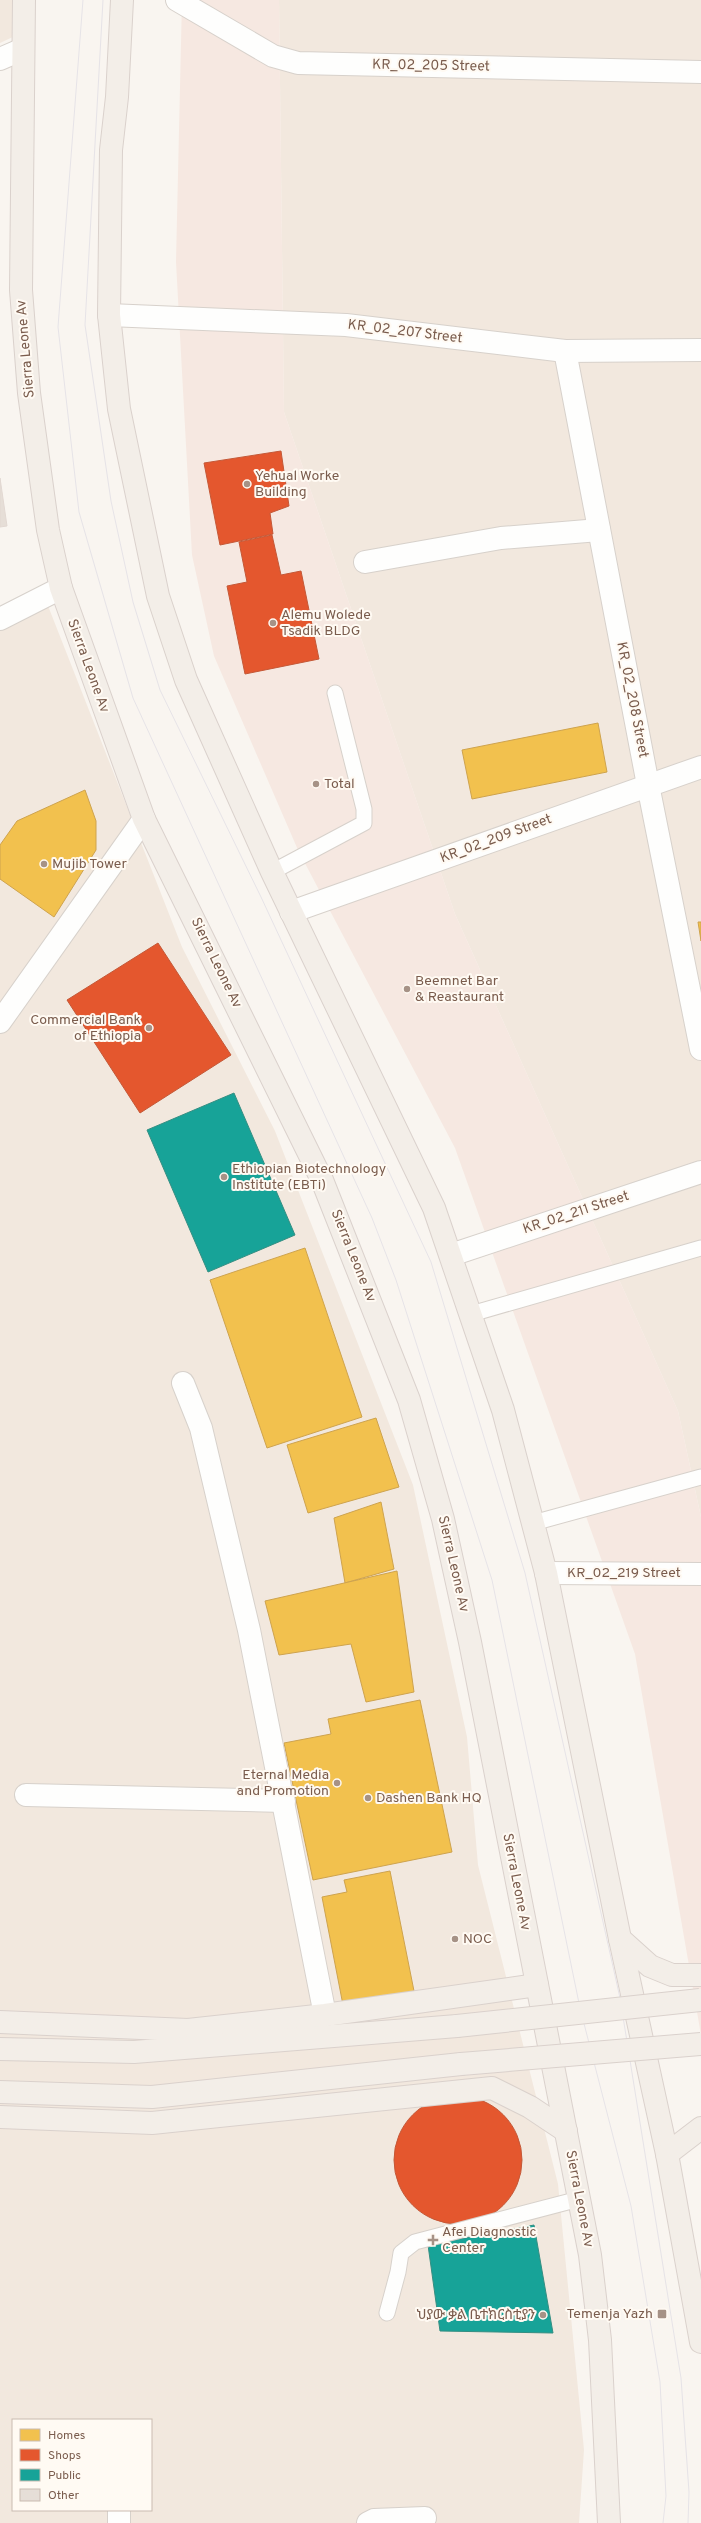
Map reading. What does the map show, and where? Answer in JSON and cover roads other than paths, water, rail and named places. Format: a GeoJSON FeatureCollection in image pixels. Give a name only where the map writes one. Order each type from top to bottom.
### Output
{"type":"FeatureCollection","features":[{"type":"Feature","properties":{"kind":"main road","name":"Sierra Leone Av"},"geometry":{"type":"LineString","coordinates":[[24,0],[21,290],[29,393],[48,530],[61,588],[144,819],[322,1180],[409,1400],[443,1519],[590,2255],[600,2340],[609,2523]]}},
{"type":"Feature","properties":{"kind":"main road"},"geometry":{"type":"LineString","coordinates":[[122,0],[117,97],[111,150],[109,315],[119,409],[158,596],[186,680],[272,872],[421,1180],[451,1255],[503,1410],[546,1573],[620,1939],[667,2154],[701,2342]]}},
{"type":"Feature","properties":{"kind":"main road"},"geometry":{"type":"LineString","coordinates":[[620,1939],[650,1966],[672,1976],[701,1975]]}},
{"type":"Feature","properties":{"kind":"main road"},"geometry":{"type":"LineString","coordinates":[[0,2022],[188,2030],[325,2015],[537,1985]]}},
{"type":"Feature","properties":{"kind":"main road"},"geometry":{"type":"LineString","coordinates":[[0,2049],[134,2052],[457,2026],[700,2000]]}},
{"type":"Feature","properties":{"kind":"main road"},"geometry":{"type":"LineString","coordinates":[[0,2092],[152,2097],[460,2064],[701,2044]]}},
{"type":"Feature","properties":{"kind":"main road"},"geometry":{"type":"LineString","coordinates":[[0,2117],[152,2123],[492,2088],[530,2107],[566,2131]]}},
{"type":"Feature","properties":{"kind":"main road"},"geometry":{"type":"LineString","coordinates":[[667,2154],[701,2128]]}},
{"type":"Feature","properties":{"kind":"street","name":"KR_02_205 Street"},"geometry":{"type":"LineString","coordinates":[[177,0],[273,56],[298,63],[701,72]]}},
{"type":"Feature","properties":{"kind":"street"},"geometry":{"type":"LineString","coordinates":[[0,59],[23,49]]}},
{"type":"Feature","properties":{"kind":"street","name":"KR_02_207 Street"},"geometry":{"type":"LineString","coordinates":[[109,315],[346,325],[565,351],[701,350]]}},
{"type":"Feature","properties":{"kind":"street","name":"KR_02_208 Street"},"geometry":{"type":"LineString","coordinates":[[565,351],[648,784],[701,1049]]}},
{"type":"Feature","properties":{"kind":"street"},"geometry":{"type":"LineString","coordinates":[[365,562],[501,538],[599,530]]}},
{"type":"Feature","properties":{"kind":"street"},"geometry":{"type":"LineString","coordinates":[[0,619],[61,588]]}},
{"type":"Feature","properties":{"kind":"street","name":"KR_02_209 Street"},"geometry":{"type":"LineString","coordinates":[[291,912],[648,784],[701,767]]}},
{"type":"Feature","properties":{"kind":"street"},"geometry":{"type":"LineString","coordinates":[[0,1022],[144,819]]}},
{"type":"Feature","properties":{"kind":"street","name":"KR_02_211 Street"},"geometry":{"type":"LineString","coordinates":[[451,1255],[701,1172]]}},
{"type":"Feature","properties":{"kind":"street"},"geometry":{"type":"LineString","coordinates":[[183,1383],[202,1428],[249,1630],[284,1801],[325,2015]]}},
{"type":"Feature","properties":{"kind":"street","name":"KR_02_219 Street"},"geometry":{"type":"LineString","coordinates":[[546,1573],[701,1574]]}},
{"type":"Feature","properties":{"kind":"street"},"geometry":{"type":"LineString","coordinates":[[26,1795],[284,1801]]}},
{"type":"Feature","properties":{"kind":"street"},"geometry":{"type":"LineString","coordinates":[[119,2511],[119,2523]]}},
{"type":"Feature","properties":{"kind":"street"},"geometry":{"type":"LineString","coordinates":[[368,2523],[374,2520],[425,2518]]}},
{"type":"Feature","properties":{"kind":"lane"},"geometry":{"type":"LineString","coordinates":[[272,872],[364,823],[364,809],[335,693]]}},
{"type":"Feature","properties":{"kind":"lane"},"geometry":{"type":"LineString","coordinates":[[471,1314],[701,1248]]}},
{"type":"Feature","properties":{"kind":"lane"},"geometry":{"type":"LineString","coordinates":[[533,1523],[701,1477]]}},
{"type":"Feature","properties":{"kind":"lane"},"geometry":{"type":"LineString","coordinates":[[387,2313],[398,2272],[401,2253],[415,2242],[579,2199]]}},
{"type":"Feature","properties":{"kind":"tram line"},"geometry":{"type":"LineString","coordinates":[[83,0],[58,327],[79,512],[133,698],[372,1218],[396,1280],[492,1580],[580,2008],[631,2206],[660,2382],[666,2496],[663,2523]]}},
{"type":"Feature","properties":{"kind":"tram line"},"geometry":{"type":"LineString","coordinates":[[103,0],[85,325],[111,501],[133,602],[160,690],[261,897],[431,1262],[525,1573],[620,1998],[681,2378],[689,2492],[688,2523]]}},
{"type":"Feature","properties":{"kind":"place","name":"Yehual Worke Building"},"geometry":{"type":"Point","coordinates":[247,484]}},
{"type":"Feature","properties":{"kind":"place","name":"Alemu Wolede Tsadik BLDG"},"geometry":{"type":"Point","coordinates":[273,623]}},
{"type":"Feature","properties":{"kind":"place","name":"Total"},"geometry":{"type":"Point","coordinates":[316,784]}},
{"type":"Feature","properties":{"kind":"place","name":"Mujib Tower"},"geometry":{"type":"Point","coordinates":[44,864]}},
{"type":"Feature","properties":{"kind":"place","name":"Beemnet Bar & Reastaurant"},"geometry":{"type":"Point","coordinates":[407,989]}},
{"type":"Feature","properties":{"kind":"place","name":"Commercial Bank of Ethiopia"},"geometry":{"type":"Point","coordinates":[149,1028]}},
{"type":"Feature","properties":{"kind":"place","name":"Ethiopian Biotechnology Institute (EBTi)"},"geometry":{"type":"Point","coordinates":[224,1177]}},
{"type":"Feature","properties":{"kind":"place","name":"Eternal Media and Promotion"},"geometry":{"type":"Point","coordinates":[337,1783]}},
{"type":"Feature","properties":{"kind":"place","name":"Dashen Bank HQ"},"geometry":{"type":"Point","coordinates":[368,1798]}},
{"type":"Feature","properties":{"kind":"place","name":"NOC"},"geometry":{"type":"Point","coordinates":[455,1939]}},
{"type":"Feature","properties":{"kind":"place","name":"Afei Diagnostic Center"},"geometry":{"type":"Point","coordinates":[433,2240]}},
{"type":"Feature","properties":{"kind":"place","name":"Temenja Yazh"},"geometry":{"type":"Point","coordinates":[662,2314]}},
{"type":"Feature","properties":{"kind":"place","name":"ህያው ቃል ቤተክርስቲያን"},"geometry":{"type":"Point","coordinates":[543,2315]}}]}
